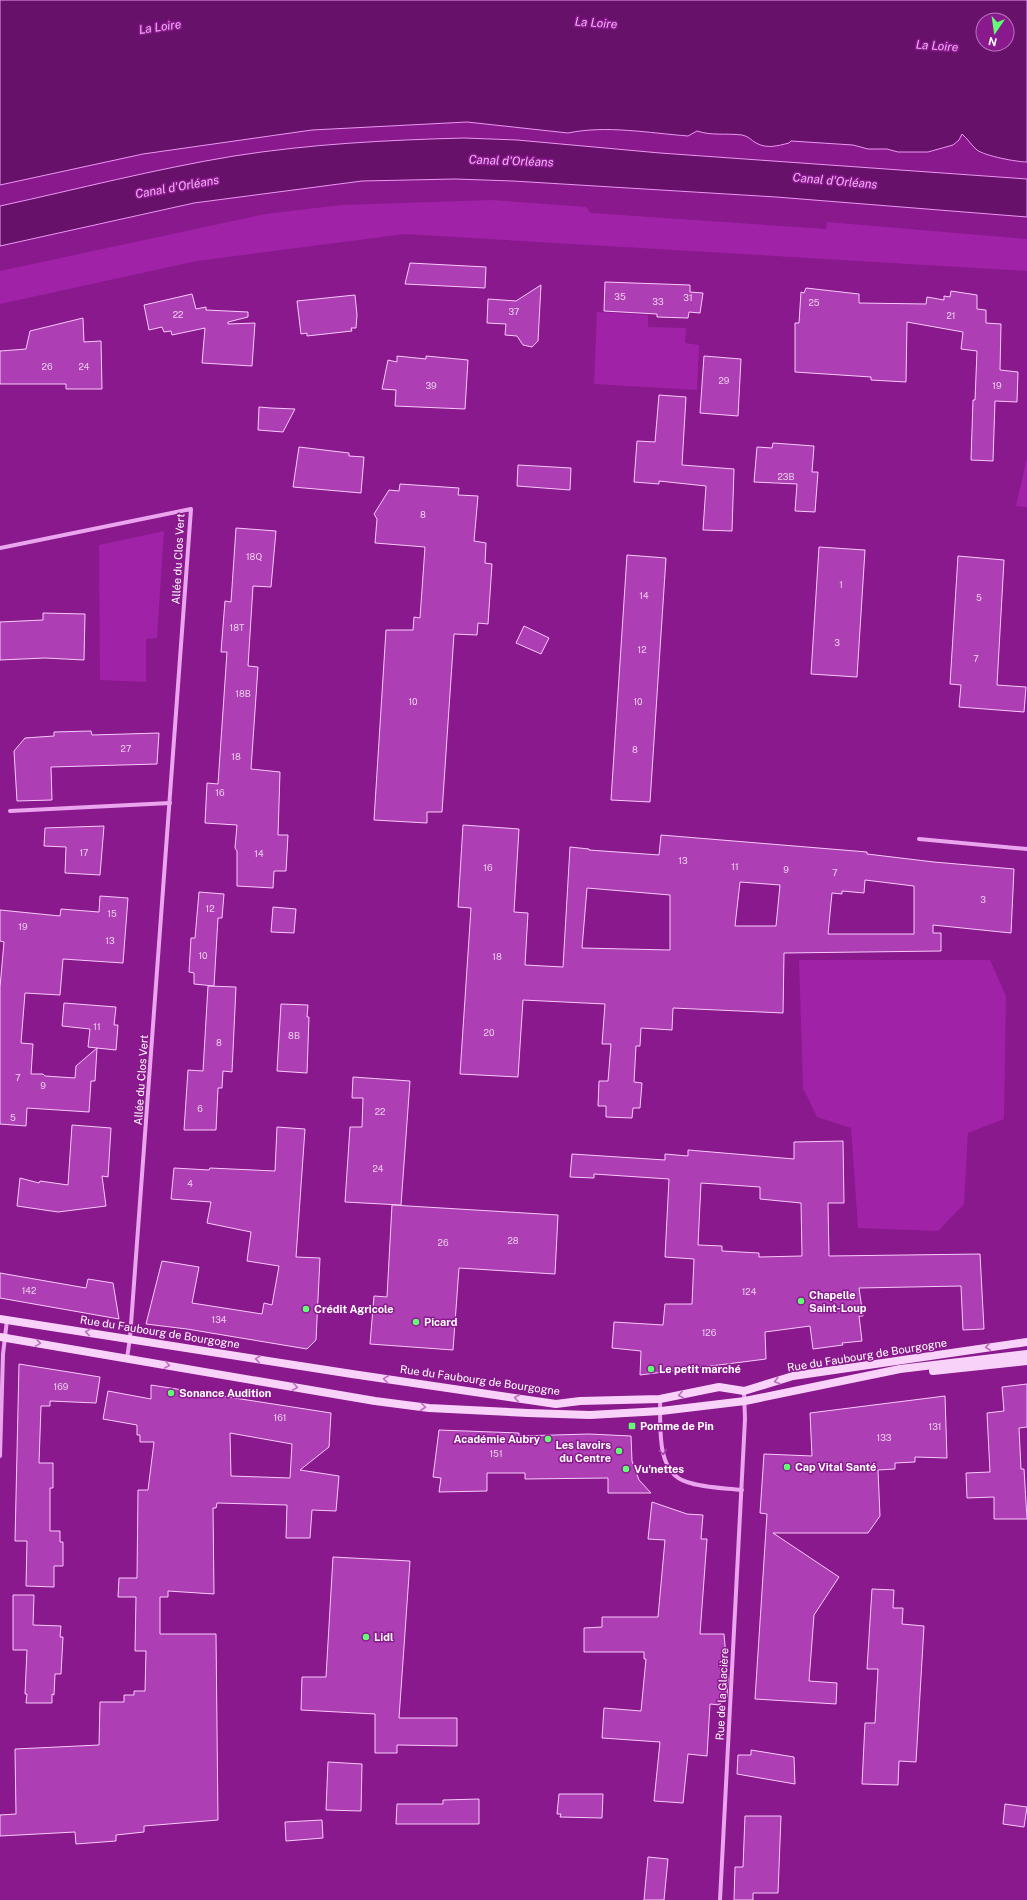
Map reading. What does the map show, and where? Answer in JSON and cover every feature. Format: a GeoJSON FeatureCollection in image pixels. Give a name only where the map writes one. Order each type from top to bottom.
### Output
{"type":"FeatureCollection","features":[{"type":"Feature","properties":{"kind":"main road","name":"Rue du Faubourg de Bourgogne"},"geometry":{"type":"LineString","coordinates":[[4,1319],[346,1373],[556,1404],[580,1401],[660,1399],[719,1387],[744,1391],[793,1376],[1027,1342]]}},
{"type":"Feature","properties":{"kind":"main road","name":"Rue du Faubourg de Bourgogne"},"geometry":{"type":"LineString","coordinates":[[2,1337],[368,1400],[429,1408],[590,1415],[661,1412],[745,1401],[834,1381],[900,1369],[1027,1354]]}},
{"type":"Feature","properties":{"kind":"main road","name":"Rue du Faubourg de Bourgogne"},"geometry":{"type":"LineString","coordinates":[[834,1381],[1027,1360]]}},
{"type":"Feature","properties":{"kind":"street","name":"Allée du Clos Vert"},"geometry":{"type":"LineString","coordinates":[[0,548],[191,510],[130,1338],[127,1358]]}},
{"type":"Feature","properties":{"kind":"street"},"geometry":{"type":"LineString","coordinates":[[10,811],[170,804]]}},
{"type":"Feature","properties":{"kind":"street"},"geometry":{"type":"LineString","coordinates":[[919,840],[1027,849]]}},
{"type":"Feature","properties":{"kind":"street"},"geometry":{"type":"LineString","coordinates":[[0,1456],[2,1337],[4,1319]]}},
{"type":"Feature","properties":{"kind":"street","name":"Rue de la Glacière"},"geometry":{"type":"LineString","coordinates":[[720,1900],[742,1490],[745,1401],[744,1391]]}},
{"type":"Feature","properties":{"kind":"street"},"geometry":{"type":"LineString","coordinates":[[660,1399],[664,1460],[676,1477],[686,1482],[742,1490]]}},
{"type":"Feature","properties":{"kind":"shaded area"},"geometry":{"type":"Polygon","coordinates":[[[492,200],[586,207],[591,213],[826,229],[827,222],[1027,239],[1027,271],[405,234],[197,261],[0,304],[0,271],[265,214],[341,205],[492,200]]]}},
{"type":"Feature","properties":{"kind":"shaded area"},"geometry":{"type":"Polygon","coordinates":[[[597,312],[648,315],[648,327],[686,328],[685,343],[699,345],[697,390],[594,384],[597,312]]]}},
{"type":"Feature","properties":{"kind":"shaded area"},"geometry":{"type":"Polygon","coordinates":[[[1027,458],[1027,507],[1016,506],[1027,458]]]}},
{"type":"Feature","properties":{"kind":"shaded area"},"geometry":{"type":"Polygon","coordinates":[[[164,531],[157,638],[146,639],[146,682],[100,680],[99,545],[164,531]]]}},
{"type":"Feature","properties":{"kind":"shaded area"},"geometry":{"type":"Polygon","coordinates":[[[799,960],[990,960],[1006,996],[1004,1119],[968,1133],[964,1204],[938,1231],[858,1228],[851,1128],[817,1117],[803,1088],[799,960]]]}},
{"type":"Feature","properties":{"kind":"water","name":"La Loire"},"geometry":{"type":"Polygon","coordinates":[[[0,0],[1027,0],[1027,162],[1001,158],[981,152],[977,150],[962,134],[959,140],[953,145],[928,152],[898,152],[887,149],[868,149],[853,145],[791,141],[789,143],[776,146],[764,146],[742,135],[697,131],[688,136],[612,130],[568,133],[467,122],[312,130],[143,154],[0,185],[0,0]]]}},
{"type":"Feature","properties":{"kind":"water","name":"Canal d'Orléans"},"geometry":{"type":"Polygon","coordinates":[[[464,138],[517,140],[660,153],[1027,179],[1027,217],[776,197],[513,181],[455,179],[362,181],[194,203],[0,246],[0,206],[146,173],[234,156],[291,148],[349,143],[464,138]]]}},
{"type":"Feature","properties":{"kind":"building"},"geometry":{"type":"Polygon","coordinates":[[[410,263],[486,267],[485,288],[405,284],[410,263]]]}},
{"type":"Feature","properties":{"kind":"building"},"geometry":{"type":"Polygon","coordinates":[[[605,282],[690,285],[690,292],[703,293],[700,313],[689,312],[688,318],[657,317],[657,314],[604,311],[605,282]]]}},
{"type":"Feature","properties":{"kind":"building"},"geometry":{"type":"Polygon","coordinates":[[[541,285],[538,341],[532,347],[523,345],[517,336],[505,335],[506,324],[487,323],[488,299],[516,301],[541,285]]]}},
{"type":"Feature","properties":{"kind":"building"},"geometry":{"type":"Polygon","coordinates":[[[806,288],[859,294],[859,303],[926,304],[927,297],[944,300],[944,296],[950,297],[951,291],[977,295],[977,309],[986,310],[986,323],[1001,324],[1000,370],[1018,372],[1017,402],[995,401],[993,461],[971,460],[973,400],[975,400],[977,351],[961,349],[963,332],[907,322],[906,382],[871,380],[871,377],[795,372],[795,323],[799,323],[801,292],[804,293],[806,288]]]}},
{"type":"Feature","properties":{"kind":"building"},"geometry":{"type":"Polygon","coordinates":[[[192,294],[196,309],[206,307],[206,310],[248,312],[248,317],[228,322],[228,324],[255,323],[252,366],[202,363],[205,328],[172,335],[171,331],[164,332],[162,327],[149,330],[144,305],[192,294]]]}},
{"type":"Feature","properties":{"kind":"building"},"geometry":{"type":"Polygon","coordinates":[[[355,295],[357,315],[356,328],[351,328],[352,331],[307,336],[307,333],[301,334],[297,301],[355,295]]]}},
{"type":"Feature","properties":{"kind":"building"},"geometry":{"type":"Polygon","coordinates":[[[83,318],[84,342],[101,341],[102,389],[66,389],[66,384],[0,384],[0,351],[26,349],[30,331],[83,318]]]}},
{"type":"Feature","properties":{"kind":"building"},"geometry":{"type":"Polygon","coordinates":[[[397,356],[426,359],[426,356],[468,360],[465,409],[395,406],[396,390],[382,389],[388,360],[397,362],[397,356]]]}},
{"type":"Feature","properties":{"kind":"building"},"geometry":{"type":"Polygon","coordinates":[[[704,356],[741,359],[738,416],[700,413],[704,356]]]}},
{"type":"Feature","properties":{"kind":"building"},"geometry":{"type":"Polygon","coordinates":[[[659,395],[686,397],[682,465],[734,469],[732,531],[703,530],[706,486],[659,481],[659,484],[634,482],[637,441],[655,442],[659,395]]]}},
{"type":"Feature","properties":{"kind":"building"},"geometry":{"type":"Polygon","coordinates":[[[259,407],[295,409],[283,432],[258,430],[259,407]]]}},
{"type":"Feature","properties":{"kind":"building"},"geometry":{"type":"Polygon","coordinates":[[[773,443],[814,446],[812,472],[818,472],[815,512],[795,511],[797,484],[754,482],[757,447],[772,448],[773,443]]]}},
{"type":"Feature","properties":{"kind":"building"},"geometry":{"type":"Polygon","coordinates":[[[299,447],[349,453],[349,456],[364,457],[361,493],[293,487],[299,447]]]}},
{"type":"Feature","properties":{"kind":"building"},"geometry":{"type":"Polygon","coordinates":[[[518,465],[571,468],[570,490],[517,486],[518,465]]]}},
{"type":"Feature","properties":{"kind":"building"},"geometry":{"type":"Polygon","coordinates":[[[400,484],[459,488],[458,495],[478,496],[474,541],[486,543],[485,563],[492,564],[488,624],[478,623],[477,635],[454,634],[442,812],[427,812],[427,823],[374,820],[386,630],[413,630],[414,617],[420,618],[425,547],[375,543],[377,519],[374,514],[389,490],[399,491],[400,484]]]}},
{"type":"Feature","properties":{"kind":"building"},"geometry":{"type":"Polygon","coordinates":[[[236,528],[276,531],[271,587],[253,586],[248,666],[258,667],[251,769],[280,772],[278,835],[288,835],[286,871],[274,871],[273,888],[237,886],[237,851],[235,848],[237,825],[205,823],[207,783],[218,784],[227,652],[221,652],[225,601],[231,602],[236,528]]]}},
{"type":"Feature","properties":{"kind":"building"},"geometry":{"type":"Polygon","coordinates":[[[819,547],[865,550],[857,677],[811,674],[819,547]]]}},
{"type":"Feature","properties":{"kind":"building"},"geometry":{"type":"Polygon","coordinates":[[[627,555],[666,558],[650,802],[611,800],[627,555]]]}},
{"type":"Feature","properties":{"kind":"building"},"geometry":{"type":"Polygon","coordinates":[[[958,556],[1004,560],[997,685],[1026,687],[1024,712],[959,707],[961,685],[950,684],[958,556]]]}},
{"type":"Feature","properties":{"kind":"building"},"geometry":{"type":"Polygon","coordinates":[[[43,613],[85,614],[84,660],[45,658],[0,660],[0,622],[43,620],[43,613]]]}},
{"type":"Feature","properties":{"kind":"building"},"geometry":{"type":"Polygon","coordinates":[[[524,626],[549,638],[541,654],[516,643],[524,626]]]}},
{"type":"Feature","properties":{"kind":"building"},"geometry":{"type":"Polygon","coordinates":[[[91,731],[92,735],[159,733],[157,764],[51,767],[52,800],[17,801],[14,751],[25,738],[54,736],[54,732],[91,731]]]}},
{"type":"Feature","properties":{"kind":"building"},"geometry":{"type":"Polygon","coordinates":[[[463,825],[519,829],[514,912],[528,913],[525,965],[563,967],[570,847],[589,850],[659,855],[661,835],[867,852],[867,854],[934,862],[1014,869],[1011,933],[933,925],[933,933],[941,933],[941,951],[784,953],[783,1013],[673,1008],[672,1030],[641,1028],[640,1046],[636,1046],[634,1082],[642,1083],[640,1108],[633,1108],[632,1118],[606,1117],[606,1106],[598,1106],[599,1081],[608,1081],[611,1044],[602,1044],[605,1004],[523,1000],[518,1077],[460,1074],[471,908],[458,907],[463,825]],[[865,880],[864,893],[842,891],[842,894],[832,893],[828,934],[914,934],[914,886],[865,880]],[[740,882],[735,926],[776,926],[780,885],[740,882]],[[587,888],[582,948],[670,950],[670,895],[587,888]]]}},
{"type":"Feature","properties":{"kind":"building"},"geometry":{"type":"Polygon","coordinates":[[[104,826],[100,875],[65,873],[66,847],[44,846],[45,828],[104,826]]]}},
{"type":"Feature","properties":{"kind":"building"},"geometry":{"type":"Polygon","coordinates":[[[199,892],[224,894],[222,918],[218,918],[214,986],[194,984],[194,973],[189,972],[191,938],[195,938],[199,892]]]}},
{"type":"Feature","properties":{"kind":"building"},"geometry":{"type":"Polygon","coordinates":[[[100,896],[128,898],[123,963],[63,959],[60,995],[25,993],[21,1043],[33,1044],[31,1074],[75,1078],[76,1066],[97,1048],[95,1081],[91,1081],[89,1112],[27,1108],[26,1126],[0,1124],[0,987],[4,942],[0,941],[0,910],[60,916],[61,909],[99,912],[100,896]]]}},
{"type":"Feature","properties":{"kind":"building"},"geometry":{"type":"Polygon","coordinates":[[[273,907],[296,909],[294,933],[271,932],[273,907]]]}},
{"type":"Feature","properties":{"kind":"building"},"geometry":{"type":"Polygon","coordinates":[[[208,986],[236,987],[232,1072],[223,1071],[222,1088],[218,1088],[216,1130],[184,1130],[188,1070],[203,1071],[208,986]]]}},
{"type":"Feature","properties":{"kind":"building"},"geometry":{"type":"Polygon","coordinates":[[[64,1003],[116,1007],[114,1025],[118,1025],[116,1050],[88,1047],[90,1029],[62,1026],[64,1003]]]}},
{"type":"Feature","properties":{"kind":"building"},"geometry":{"type":"Polygon","coordinates":[[[281,1004],[308,1005],[307,1073],[277,1071],[281,1004]]]}},
{"type":"Feature","properties":{"kind":"building"},"geometry":{"type":"Polygon","coordinates":[[[353,1077],[410,1081],[401,1205],[345,1202],[350,1127],[362,1127],[363,1098],[352,1098],[353,1077]]]}},
{"type":"Feature","properties":{"kind":"building"},"geometry":{"type":"Polygon","coordinates":[[[72,1125],[111,1128],[108,1177],[102,1176],[106,1206],[58,1212],[17,1206],[20,1178],[39,1183],[40,1181],[68,1185],[72,1125]]]}},
{"type":"Feature","properties":{"kind":"building"},"geometry":{"type":"Polygon","coordinates":[[[277,1127],[305,1129],[296,1257],[320,1258],[316,1340],[307,1349],[187,1329],[146,1324],[162,1261],[199,1267],[192,1303],[262,1314],[264,1303],[272,1305],[279,1266],[247,1261],[251,1232],[207,1223],[211,1202],[171,1199],[174,1168],[275,1171],[277,1127]]]}},
{"type":"Feature","properties":{"kind":"building"},"geometry":{"type":"Polygon","coordinates":[[[843,1141],[844,1203],[828,1203],[829,1256],[980,1254],[984,1329],[963,1330],[961,1286],[859,1288],[863,1316],[859,1316],[862,1341],[842,1343],[843,1345],[813,1349],[810,1326],[765,1332],[766,1359],[640,1375],[641,1351],[612,1348],[614,1322],[663,1325],[665,1304],[692,1304],[694,1259],[665,1257],[669,1179],[594,1174],[594,1178],[570,1177],[572,1154],[665,1160],[665,1154],[688,1156],[688,1150],[794,1159],[794,1142],[843,1141]],[[701,1183],[698,1245],[722,1246],[722,1251],[759,1253],[759,1257],[802,1256],[801,1203],[760,1199],[760,1187],[701,1183]]]}},
{"type":"Feature","properties":{"kind":"building"},"geometry":{"type":"Polygon","coordinates":[[[392,1205],[558,1215],[555,1274],[459,1268],[453,1350],[370,1344],[374,1296],[387,1297],[392,1205]]]}},
{"type":"Feature","properties":{"kind":"building"},"geometry":{"type":"Polygon","coordinates":[[[0,1273],[86,1288],[88,1279],[113,1283],[119,1319],[0,1298],[0,1273]]]}},
{"type":"Feature","properties":{"kind":"building"},"geometry":{"type":"Polygon","coordinates":[[[19,1364],[100,1377],[96,1403],[50,1401],[50,1406],[41,1406],[39,1463],[53,1463],[53,1488],[50,1488],[50,1531],[60,1531],[60,1542],[63,1542],[63,1566],[54,1566],[54,1587],[26,1586],[27,1541],[15,1541],[19,1364]]]}},
{"type":"Feature","properties":{"kind":"building"},"geometry":{"type":"Polygon","coordinates":[[[1027,1384],[1027,1427],[1019,1428],[1021,1469],[1024,1469],[1027,1519],[994,1519],[994,1497],[967,1498],[966,1473],[990,1472],[987,1413],[1004,1411],[1002,1387],[1027,1384]]]}},
{"type":"Feature","properties":{"kind":"building"},"geometry":{"type":"Polygon","coordinates":[[[151,1385],[331,1413],[329,1447],[300,1470],[339,1476],[336,1511],[312,1510],[310,1538],[286,1538],[287,1505],[217,1503],[216,1508],[213,1508],[214,1594],[168,1591],[168,1597],[160,1597],[160,1634],[216,1634],[218,1820],[144,1826],[144,1832],[116,1835],[116,1841],[76,1844],[75,1832],[0,1836],[0,1815],[16,1814],[15,1749],[99,1745],[100,1702],[124,1702],[124,1695],[134,1695],[134,1691],[145,1691],[146,1651],[135,1651],[136,1597],[118,1597],[119,1578],[137,1578],[138,1490],[148,1490],[154,1442],[140,1442],[140,1435],[137,1435],[137,1425],[103,1419],[108,1391],[151,1399],[151,1385]],[[230,1433],[231,1476],[290,1478],[292,1444],[230,1433]]]}},
{"type":"Feature","properties":{"kind":"building"},"geometry":{"type":"Polygon","coordinates":[[[945,1396],[947,1458],[915,1457],[915,1462],[895,1463],[895,1469],[878,1470],[880,1516],[868,1533],[773,1533],[839,1577],[814,1615],[809,1681],[837,1683],[836,1704],[755,1699],[767,1514],[760,1513],[764,1454],[812,1456],[810,1413],[945,1396]]]}},
{"type":"Feature","properties":{"kind":"building"},"geometry":{"type":"Polygon","coordinates":[[[439,1430],[519,1433],[519,1436],[589,1434],[631,1436],[632,1461],[639,1480],[651,1493],[608,1493],[608,1478],[525,1479],[525,1473],[487,1473],[487,1491],[439,1492],[441,1478],[433,1477],[439,1430]]]}},
{"type":"Feature","properties":{"kind":"building"},"geometry":{"type":"Polygon","coordinates":[[[652,1502],[687,1514],[703,1515],[701,1539],[707,1539],[700,1634],[724,1634],[728,1679],[727,1697],[721,1697],[720,1705],[710,1704],[707,1756],[688,1754],[683,1803],[654,1801],[660,1742],[602,1738],[604,1708],[641,1711],[646,1659],[644,1659],[644,1652],[584,1652],[584,1628],[602,1627],[602,1617],[658,1617],[665,1540],[648,1539],[652,1502]]]}},
{"type":"Feature","properties":{"kind":"building","name":"Lidl"},"geometry":{"type":"Polygon","coordinates":[[[333,1557],[410,1561],[399,1718],[457,1718],[457,1746],[397,1745],[397,1753],[375,1753],[375,1714],[301,1710],[302,1677],[326,1677],[333,1557]]]}},
{"type":"Feature","properties":{"kind":"building"},"geometry":{"type":"Polygon","coordinates":[[[872,1589],[894,1590],[893,1608],[903,1608],[902,1624],[924,1626],[916,1762],[899,1761],[898,1785],[862,1784],[865,1723],[875,1723],[878,1669],[867,1669],[872,1589]]]}},
{"type":"Feature","properties":{"kind":"building"},"geometry":{"type":"Polygon","coordinates":[[[13,1595],[34,1595],[33,1625],[61,1626],[60,1637],[63,1637],[61,1674],[55,1674],[52,1703],[26,1703],[27,1650],[13,1650],[13,1595]]]}},
{"type":"Feature","properties":{"kind":"building"},"geometry":{"type":"Polygon","coordinates":[[[751,1750],[794,1757],[795,1784],[737,1774],[738,1755],[751,1755],[751,1750]]]}},
{"type":"Feature","properties":{"kind":"building"},"geometry":{"type":"Polygon","coordinates":[[[328,1762],[362,1764],[361,1811],[326,1810],[328,1762]]]}},
{"type":"Feature","properties":{"kind":"building"},"geometry":{"type":"Polygon","coordinates":[[[559,1794],[603,1794],[602,1818],[560,1817],[561,1814],[557,1814],[559,1794]]]}},
{"type":"Feature","properties":{"kind":"building"},"geometry":{"type":"Polygon","coordinates":[[[479,1799],[479,1824],[396,1824],[397,1804],[443,1804],[443,1800],[479,1799]]]}},
{"type":"Feature","properties":{"kind":"building"},"geometry":{"type":"Polygon","coordinates":[[[1005,1804],[1027,1807],[1024,1827],[1003,1824],[1005,1804]]]}},
{"type":"Feature","properties":{"kind":"building"},"geometry":{"type":"Polygon","coordinates":[[[745,1816],[781,1816],[778,1893],[753,1893],[753,1900],[734,1900],[735,1867],[743,1867],[745,1816]]]}},
{"type":"Feature","properties":{"kind":"building"},"geometry":{"type":"Polygon","coordinates":[[[322,1820],[323,1838],[286,1841],[285,1822],[322,1820]]]}},
{"type":"Feature","properties":{"kind":"building"},"geometry":{"type":"Polygon","coordinates":[[[648,1857],[668,1859],[664,1900],[644,1900],[648,1857]]]}},
{"type":"Feature","properties":{"kind":"place","name":"Chapelle Saint-Loup"},"geometry":{"type":"Point","coordinates":[801,1301]}},
{"type":"Feature","properties":{"kind":"place","name":"Crédit Agricole"},"geometry":{"type":"Point","coordinates":[306,1309]}},
{"type":"Feature","properties":{"kind":"place","name":"Picard"},"geometry":{"type":"Point","coordinates":[416,1322]}},
{"type":"Feature","properties":{"kind":"place","name":"Le petit marché"},"geometry":{"type":"Point","coordinates":[651,1369]}},
{"type":"Feature","properties":{"kind":"place","name":"Sonance Audition"},"geometry":{"type":"Point","coordinates":[171,1393]}},
{"type":"Feature","properties":{"kind":"place","name":"Pomme de Pin"},"geometry":{"type":"Point","coordinates":[632,1426]}},
{"type":"Feature","properties":{"kind":"place","name":"Académie Aubry"},"geometry":{"type":"Point","coordinates":[548,1439]}},
{"type":"Feature","properties":{"kind":"place","name":"Les lavoirs du Centre"},"geometry":{"type":"Point","coordinates":[619,1451]}},
{"type":"Feature","properties":{"kind":"place","name":"Cap Vital Santé"},"geometry":{"type":"Point","coordinates":[787,1467]}},
{"type":"Feature","properties":{"kind":"place","name":"Vu'nettes"},"geometry":{"type":"Point","coordinates":[626,1469]}},
{"type":"Feature","properties":{"kind":"place","name":"Lidl"},"geometry":{"type":"Point","coordinates":[366,1637]}}]}
